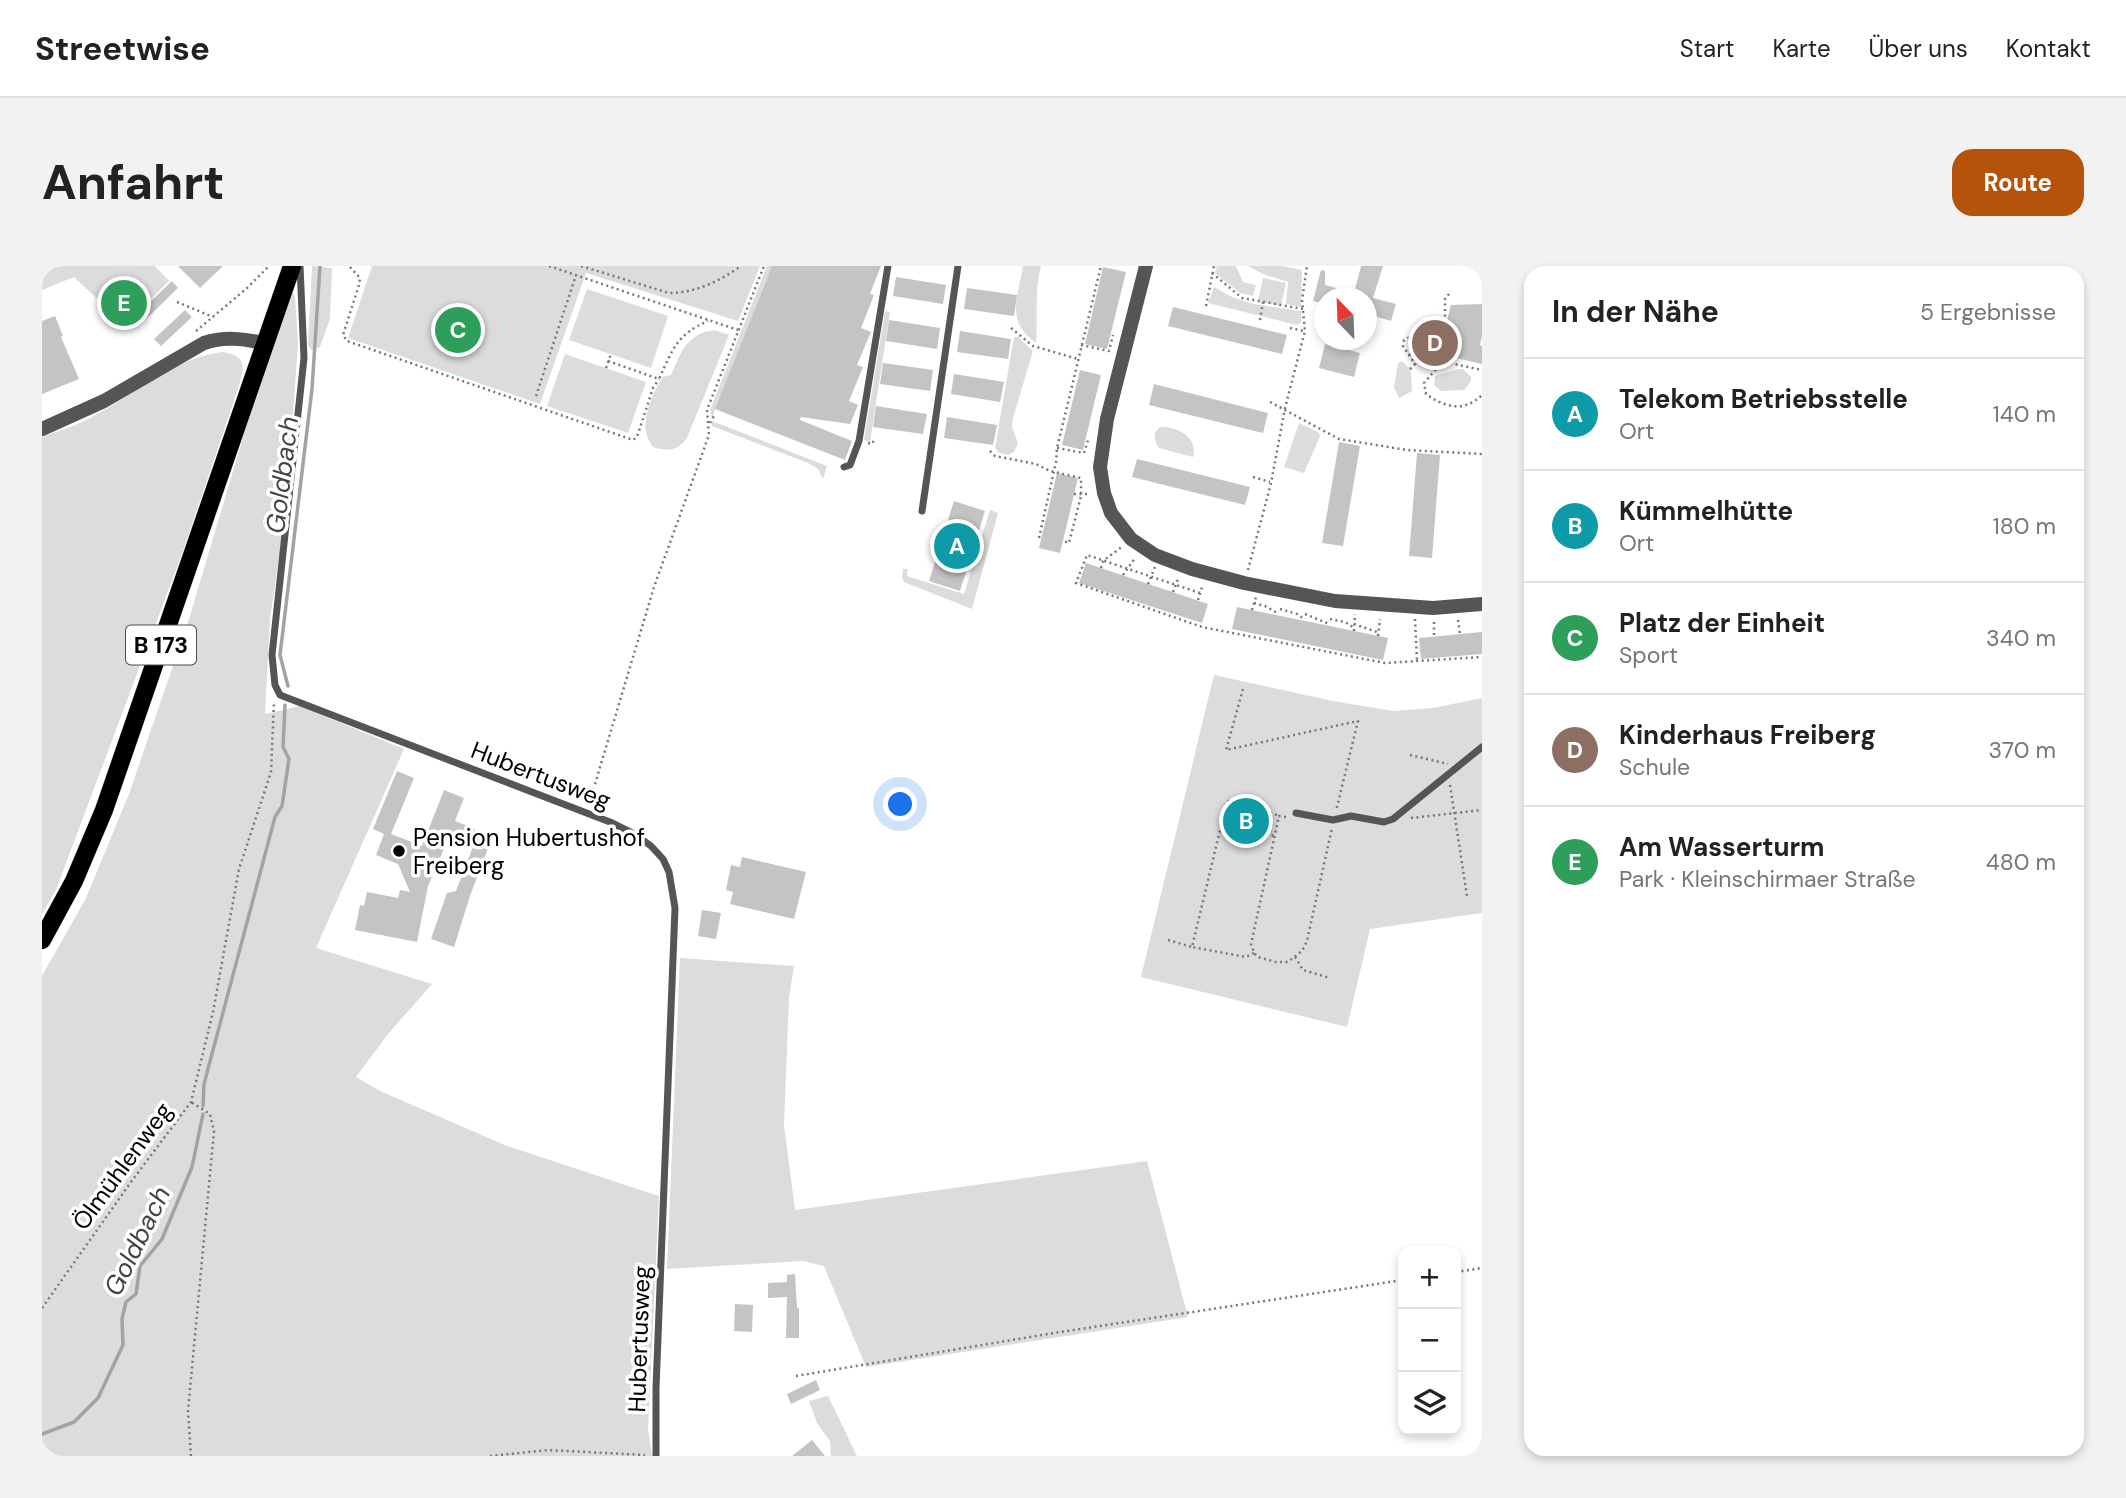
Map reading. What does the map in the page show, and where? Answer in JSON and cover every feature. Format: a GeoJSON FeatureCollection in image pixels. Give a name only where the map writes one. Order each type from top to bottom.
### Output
{"type":"FeatureCollection","features":[{"type":"Feature","properties":{"kind":"main road","name":"B 173"},"geometry":{"type":"LineString","coordinates":[[42,940],[74,881],[104,810],[292,266]]}},
{"type":"Feature","properties":{"kind":"street"},"geometry":{"type":"LineString","coordinates":[[1146,266],[1107,419],[1100,467],[1104,493],[1111,513],[1136,544],[1159,557],[1192,569],[1244,583],[1335,601],[1414,608],[1482,604]]}},
{"type":"Feature","properties":{"kind":"street"},"geometry":{"type":"LineString","coordinates":[[42,429],[104,401],[191,349],[218,338],[239,338],[264,343]]}},
{"type":"Feature","properties":{"kind":"lane"},"geometry":{"type":"LineString","coordinates":[[275,685],[272,655],[304,358],[300,266]]}},
{"type":"Feature","properties":{"kind":"lane"},"geometry":{"type":"LineString","coordinates":[[844,467],[850,465],[859,441],[888,266]]}},
{"type":"Feature","properties":{"kind":"lane"},"geometry":{"type":"LineString","coordinates":[[922,511],[958,266]]}},
{"type":"Feature","properties":{"kind":"lane","name":"Hubertusweg"},"geometry":{"type":"LineString","coordinates":[[275,685],[281,695],[610,822],[652,846],[663,859],[669,872],[675,908],[656,1388],[656,1456]]}},
{"type":"Feature","properties":{"kind":"lane"},"geometry":{"type":"LineString","coordinates":[[1296,813],[1334,820],[1351,816],[1384,821],[1393,819],[1482,747]]}},
{"type":"Feature","properties":{"kind":"path"},"geometry":{"type":"LineString","coordinates":[[191,349],[188,340],[269,266]]}},
{"type":"Feature","properties":{"kind":"path"},"geometry":{"type":"LineString","coordinates":[[549,266],[738,330]]}},
{"type":"Feature","properties":{"kind":"path"},"geometry":{"type":"LineString","coordinates":[[581,266],[669,293],[679,293],[710,284],[741,266]]}},
{"type":"Feature","properties":{"kind":"path"},"geometry":{"type":"LineString","coordinates":[[590,794],[654,587],[709,435],[707,410],[764,266]]}},
{"type":"Feature","properties":{"kind":"path"},"geometry":{"type":"LineString","coordinates":[[1039,538],[1057,448],[1101,266]]}},
{"type":"Feature","properties":{"kind":"path"},"geometry":{"type":"LineString","coordinates":[[1206,306],[1214,266]]}},
{"type":"Feature","properties":{"kind":"path"},"geometry":{"type":"LineString","coordinates":[[1244,583],[1271,483],[1285,408],[1305,331],[1303,309],[1307,266]]}},
{"type":"Feature","properties":{"kind":"path"},"geometry":{"type":"LineString","coordinates":[[351,267],[360,278],[343,335],[346,341],[632,440],[637,437],[653,388],[675,344],[689,330],[709,320]]}},
{"type":"Feature","properties":{"kind":"path"},"geometry":{"type":"LineString","coordinates":[[1212,273],[1236,294],[1303,309]]}},
{"type":"Feature","properties":{"kind":"path"},"geometry":{"type":"LineString","coordinates":[[536,396],[576,275]]}},
{"type":"Feature","properties":{"kind":"path"},"geometry":{"type":"LineString","coordinates":[[1449,294],[1445,299],[1445,322],[1429,329],[1422,357],[1482,370]]}},
{"type":"Feature","properties":{"kind":"path"},"geometry":{"type":"LineString","coordinates":[[177,302],[213,317]]}},
{"type":"Feature","properties":{"kind":"path"},"geometry":{"type":"LineString","coordinates":[[1260,320],[1263,302]]}},
{"type":"Feature","properties":{"kind":"path"},"geometry":{"type":"LineString","coordinates":[[1011,328],[1033,346],[1078,359]]}},
{"type":"Feature","properties":{"kind":"path"},"geometry":{"type":"LineString","coordinates":[[1290,328],[1305,331]]}},
{"type":"Feature","properties":{"kind":"path"},"geometry":{"type":"LineString","coordinates":[[1081,345],[1109,351],[1113,335]]}},
{"type":"Feature","properties":{"kind":"path"},"geometry":{"type":"LineString","coordinates":[[1410,369],[1415,364],[1403,344],[1406,338],[1415,337],[1423,348]]}},
{"type":"Feature","properties":{"kind":"path"},"geometry":{"type":"LineString","coordinates":[[1409,355],[1423,348]]}},
{"type":"Feature","properties":{"kind":"path"},"geometry":{"type":"LineString","coordinates":[[606,368],[611,354]]}},
{"type":"Feature","properties":{"kind":"path"},"geometry":{"type":"LineString","coordinates":[[1443,361],[1424,383],[1426,394],[1449,406],[1474,402],[1482,395]]}},
{"type":"Feature","properties":{"kind":"path"},"geometry":{"type":"LineString","coordinates":[[608,362],[659,379]]}},
{"type":"Feature","properties":{"kind":"path"},"geometry":{"type":"LineString","coordinates":[[1269,402],[1285,408],[1339,439],[1407,450],[1482,454]]}},
{"type":"Feature","properties":{"kind":"path"},"geometry":{"type":"LineString","coordinates":[[709,426],[714,416]]}},
{"type":"Feature","properties":{"kind":"path"},"geometry":{"type":"LineString","coordinates":[[1057,448],[1084,453],[1089,437]]}},
{"type":"Feature","properties":{"kind":"path"},"geometry":{"type":"LineString","coordinates":[[990,451],[995,456],[1036,464],[1054,472],[1081,478],[1081,496],[1069,542],[1063,541]]}},
{"type":"Feature","properties":{"kind":"path"},"geometry":{"type":"LineString","coordinates":[[1253,477],[1271,483]]}},
{"type":"Feature","properties":{"kind":"path"},"geometry":{"type":"LineString","coordinates":[[1074,494],[1081,496],[1104,493]]}},
{"type":"Feature","properties":{"kind":"path"},"geometry":{"type":"LineString","coordinates":[[1069,517],[1075,518]]}},
{"type":"Feature","properties":{"kind":"path"},"geometry":{"type":"LineString","coordinates":[[1101,568],[1103,561],[1136,544]]}},
{"type":"Feature","properties":{"kind":"path"},"geometry":{"type":"LineString","coordinates":[[1123,575],[1136,544]]}},
{"type":"Feature","properties":{"kind":"path"},"geometry":{"type":"LineString","coordinates":[[1200,593],[1087,555],[1076,583],[1202,627],[1385,663],[1482,657]]}},
{"type":"Feature","properties":{"kind":"path"},"geometry":{"type":"LineString","coordinates":[[1148,584],[1159,557]]}},
{"type":"Feature","properties":{"kind":"path"},"geometry":{"type":"LineString","coordinates":[[1254,603],[1279,614]]}},
{"type":"Feature","properties":{"kind":"path"},"geometry":{"type":"LineString","coordinates":[[1354,628],[1357,603]]}},
{"type":"Feature","properties":{"kind":"path"},"geometry":{"type":"LineString","coordinates":[[1280,609],[1329,622],[1345,622],[1354,628],[1366,627],[1378,635],[1381,606]]}},
{"type":"Feature","properties":{"kind":"path"},"geometry":{"type":"LineString","coordinates":[[1414,608],[1416,661]]}},
{"type":"Feature","properties":{"kind":"path","name":"Ölmühlenweg"},"geometry":{"type":"LineString","coordinates":[[42,1308],[191,1102],[213,1012],[239,869],[271,772],[275,685]]}},
{"type":"Feature","properties":{"kind":"path"},"geometry":{"type":"LineString","coordinates":[[1244,688],[1226,750],[1358,721],[1307,941],[1288,962],[1264,959],[1254,953],[1251,944],[1279,816]]}},
{"type":"Feature","properties":{"kind":"path"},"geometry":{"type":"LineString","coordinates":[[1410,755],[1456,766]]}},
{"type":"Feature","properties":{"kind":"path"},"geometry":{"type":"LineString","coordinates":[[1448,774],[1467,896]]}},
{"type":"Feature","properties":{"kind":"path"},"geometry":{"type":"LineString","coordinates":[[557,801],[573,794],[590,794],[600,798],[608,810],[610,822]]}},
{"type":"Feature","properties":{"kind":"path"},"geometry":{"type":"LineString","coordinates":[[1192,947],[1227,801],[1254,806],[1285,818],[1296,813]]}},
{"type":"Feature","properties":{"kind":"path"},"geometry":{"type":"LineString","coordinates":[[1393,819],[1482,810]]}},
{"type":"Feature","properties":{"kind":"path"},"geometry":{"type":"LineString","coordinates":[[1221,826],[1275,835]]}},
{"type":"Feature","properties":{"kind":"path"},"geometry":{"type":"LineString","coordinates":[[1168,940],[1246,957],[1254,953]]}},
{"type":"Feature","properties":{"kind":"path"},"geometry":{"type":"LineString","coordinates":[[1295,957],[1303,970],[1331,978]]}},
{"type":"Feature","properties":{"kind":"path"},"geometry":{"type":"LineString","coordinates":[[191,1102],[210,1114],[214,1131],[188,1411],[191,1456]]}},
{"type":"Feature","properties":{"kind":"path"},"geometry":{"type":"LineString","coordinates":[[1461,1271],[1482,1268]]}},
{"type":"Feature","properties":{"kind":"path"},"geometry":{"type":"LineString","coordinates":[[796,1376],[1398,1281]]}},
{"type":"Feature","properties":{"kind":"path"},"geometry":{"type":"LineString","coordinates":[[490,1456],[548,1450],[656,1456]]}},
{"type":"Feature","properties":{"kind":"shaded area"},"geometry":{"type":"Polygon","coordinates":[[[42,266],[155,266],[169,281],[125,325],[74,277],[42,290],[42,266]]]}},
{"type":"Feature","properties":{"kind":"shaded area"},"geometry":{"type":"Polygon","coordinates":[[[312,266],[332,268],[330,319],[320,347],[311,350],[308,345],[312,266]]]}},
{"type":"Feature","properties":{"kind":"shaded area"},"geometry":{"type":"Polygon","coordinates":[[[372,266],[760,266],[738,321],[586,273],[540,404],[348,338],[372,266]]]}},
{"type":"Feature","properties":{"kind":"shaded area"},"geometry":{"type":"Polygon","coordinates":[[[767,266],[772,266],[712,418],[710,410],[767,266]]]}},
{"type":"Feature","properties":{"kind":"shaded area"},"geometry":{"type":"Polygon","coordinates":[[[1023,266],[1041,266],[1037,294],[1036,343],[1026,335],[1017,317],[1017,299],[1023,266]]]}},
{"type":"Feature","properties":{"kind":"shaded area"},"geometry":{"type":"Polygon","coordinates":[[[1217,266],[1236,266],[1243,282],[1256,285],[1253,296],[1240,293],[1215,273],[1217,266]]]}},
{"type":"Feature","properties":{"kind":"shaded area"},"geometry":{"type":"Polygon","coordinates":[[[1248,266],[1283,266],[1302,270],[1301,307],[1286,304],[1288,282],[1248,266]]]}},
{"type":"Feature","properties":{"kind":"shaded area"},"geometry":{"type":"Polygon","coordinates":[[[1263,278],[1286,283],[1281,306],[1258,301],[1263,278]]]}},
{"type":"Feature","properties":{"kind":"shaded area"},"geometry":{"type":"Polygon","coordinates":[[[1214,287],[1232,297],[1254,304],[1301,311],[1301,322],[1297,325],[1208,303],[1214,287]]]}},
{"type":"Feature","properties":{"kind":"shaded area"},"geometry":{"type":"Polygon","coordinates":[[[587,289],[668,316],[651,368],[569,340],[587,289]]]}},
{"type":"Feature","properties":{"kind":"shaded area"},"geometry":{"type":"Polygon","coordinates":[[[293,293],[298,343],[286,510],[270,619],[265,714],[300,706],[404,749],[316,948],[432,984],[388,1034],[356,1077],[380,1091],[507,1146],[659,1196],[648,1429],[652,1456],[42,1456],[42,976],[86,898],[129,794],[189,619],[256,394],[290,294],[293,293]]]}},
{"type":"Feature","properties":{"kind":"shaded area"},"geometry":{"type":"Polygon","coordinates":[[[885,311],[890,312],[870,442],[864,440],[885,311]]]}},
{"type":"Feature","properties":{"kind":"shaded area"},"geometry":{"type":"Polygon","coordinates":[[[715,330],[729,335],[687,438],[680,446],[672,449],[653,447],[648,439],[646,421],[658,385],[663,377],[671,375],[682,351],[691,340],[697,335],[715,330]]]}},
{"type":"Feature","properties":{"kind":"shaded area"},"geometry":{"type":"Polygon","coordinates":[[[1014,337],[1018,337],[1033,351],[1013,418],[1012,427],[1018,443],[1014,452],[1008,455],[999,453],[995,448],[1014,337]]]}},
{"type":"Feature","properties":{"kind":"shaded area"},"geometry":{"type":"Polygon","coordinates":[[[224,352],[237,357],[242,364],[239,386],[183,551],[56,890],[42,914],[42,437],[83,422],[189,361],[224,352]]]}},
{"type":"Feature","properties":{"kind":"shaded area"},"geometry":{"type":"Polygon","coordinates":[[[565,354],[646,382],[628,433],[547,406],[565,354]]]}},
{"type":"Feature","properties":{"kind":"shaded area"},"geometry":{"type":"Polygon","coordinates":[[[1402,361],[1411,370],[1412,391],[1399,398],[1394,387],[1398,363],[1402,361]]]}},
{"type":"Feature","properties":{"kind":"shaded area"},"geometry":{"type":"Polygon","coordinates":[[[1463,369],[1471,377],[1464,390],[1441,391],[1434,385],[1435,376],[1463,369]]]}},
{"type":"Feature","properties":{"kind":"shaded area"},"geometry":{"type":"Polygon","coordinates":[[[712,421],[827,466],[823,479],[818,469],[808,463],[712,426],[712,421]]]}},
{"type":"Feature","properties":{"kind":"shaded area"},"geometry":{"type":"Polygon","coordinates":[[[1299,423],[1318,432],[1320,436],[1304,473],[1284,467],[1299,423]]]}},
{"type":"Feature","properties":{"kind":"shaded area"},"geometry":{"type":"Polygon","coordinates":[[[1160,427],[1173,428],[1185,434],[1193,444],[1193,457],[1159,448],[1155,437],[1160,427]]]}},
{"type":"Feature","properties":{"kind":"shaded area"},"geometry":{"type":"Polygon","coordinates":[[[990,510],[998,513],[972,609],[904,582],[903,569],[908,569],[907,576],[964,594],[990,510]]]}},
{"type":"Feature","properties":{"kind":"shaded area"},"geometry":{"type":"Polygon","coordinates":[[[1214,675],[1393,711],[1433,708],[1482,698],[1482,913],[1370,929],[1347,1027],[1141,977],[1214,675]]]}},
{"type":"Feature","properties":{"kind":"shaded area"},"geometry":{"type":"Polygon","coordinates":[[[680,958],[794,966],[789,997],[784,1125],[795,1210],[1147,1161],[1188,1317],[866,1367],[824,1266],[803,1261],[667,1269],[680,958]]]}},
{"type":"Feature","properties":{"kind":"shaded area"},"geometry":{"type":"Polygon","coordinates":[[[828,1396],[857,1456],[831,1456],[830,1441],[817,1423],[809,1401],[828,1396]]]}},
{"type":"Feature","properties":{"kind":"building"},"geometry":{"type":"Polygon","coordinates":[[[178,266],[223,266],[200,288],[178,266]]]}},
{"type":"Feature","properties":{"kind":"building"},"geometry":{"type":"Polygon","coordinates":[[[772,266],[881,266],[870,294],[874,295],[861,328],[871,332],[857,365],[863,367],[849,401],[858,405],[850,424],[801,417],[800,420],[852,441],[845,460],[715,409],[772,266]]]}},
{"type":"Feature","properties":{"kind":"building"},"geometry":{"type":"Polygon","coordinates":[[[1361,266],[1383,266],[1376,287],[1356,287],[1361,266]]]}},
{"type":"Feature","properties":{"kind":"building"},"geometry":{"type":"Polygon","coordinates":[[[1103,267],[1126,272],[1107,349],[1085,344],[1103,267]]]}},
{"type":"Feature","properties":{"kind":"building"},"geometry":{"type":"Polygon","coordinates":[[[1321,270],[1325,271],[1325,285],[1332,287],[1317,287],[1321,270]]]}},
{"type":"Feature","properties":{"kind":"building"},"geometry":{"type":"Polygon","coordinates":[[[896,277],[946,285],[943,304],[893,296],[896,277]]]}},
{"type":"Feature","properties":{"kind":"building"},"geometry":{"type":"Polygon","coordinates":[[[172,281],[178,288],[140,325],[133,318],[172,281]]]}},
{"type":"Feature","properties":{"kind":"building"},"geometry":{"type":"Polygon","coordinates":[[[967,288],[1017,295],[1014,316],[964,309],[967,288]]]}},
{"type":"Feature","properties":{"kind":"building"},"geometry":{"type":"Polygon","coordinates":[[[1377,299],[1396,304],[1391,321],[1377,317],[1377,299]]]}},
{"type":"Feature","properties":{"kind":"building"},"geometry":{"type":"Polygon","coordinates":[[[1482,304],[1482,364],[1430,352],[1434,334],[1443,336],[1451,305],[1482,304]]]}},
{"type":"Feature","properties":{"kind":"building"},"geometry":{"type":"Polygon","coordinates":[[[1173,307],[1287,335],[1282,354],[1168,326],[1173,307]]]}},
{"type":"Feature","properties":{"kind":"building"},"geometry":{"type":"Polygon","coordinates":[[[185,310],[192,317],[161,346],[154,339],[185,310]]]}},
{"type":"Feature","properties":{"kind":"building"},"geometry":{"type":"Polygon","coordinates":[[[55,316],[79,379],[42,394],[42,321],[55,316]]]}},
{"type":"Feature","properties":{"kind":"building"},"geometry":{"type":"Polygon","coordinates":[[[889,320],[940,328],[937,349],[886,341],[889,320]]]}},
{"type":"Feature","properties":{"kind":"building"},"geometry":{"type":"Polygon","coordinates":[[[960,331],[1011,339],[1008,359],[957,352],[960,331]]]}},
{"type":"Feature","properties":{"kind":"building"},"geometry":{"type":"Polygon","coordinates":[[[1324,350],[1360,353],[1354,377],[1319,368],[1324,350]]]}},
{"type":"Feature","properties":{"kind":"building"},"geometry":{"type":"Polygon","coordinates":[[[883,363],[933,370],[930,391],[880,384],[883,363]]]}},
{"type":"Feature","properties":{"kind":"building"},"geometry":{"type":"Polygon","coordinates":[[[1080,370],[1101,375],[1083,450],[1062,445],[1080,370]]]}},
{"type":"Feature","properties":{"kind":"building"},"geometry":{"type":"Polygon","coordinates":[[[954,374],[1004,382],[1000,402],[951,394],[954,374]]]}},
{"type":"Feature","properties":{"kind":"building"},"geometry":{"type":"Polygon","coordinates":[[[1154,384],[1268,413],[1263,433],[1149,405],[1154,384]]]}},
{"type":"Feature","properties":{"kind":"building"},"geometry":{"type":"Polygon","coordinates":[[[876,406],[927,414],[923,434],[873,427],[876,406]]]}},
{"type":"Feature","properties":{"kind":"building"},"geometry":{"type":"Polygon","coordinates":[[[947,417],[997,425],[993,445],[944,438],[947,417]]]}},
{"type":"Feature","properties":{"kind":"building"},"geometry":{"type":"Polygon","coordinates":[[[1339,442],[1360,446],[1343,546],[1322,543],[1339,442]]]}},
{"type":"Feature","properties":{"kind":"building"},"geometry":{"type":"Polygon","coordinates":[[[1417,453],[1440,455],[1432,558],[1409,556],[1417,453]]]}},
{"type":"Feature","properties":{"kind":"building"},"geometry":{"type":"Polygon","coordinates":[[[1137,459],[1250,487],[1245,505],[1132,477],[1137,459]]]}},
{"type":"Feature","properties":{"kind":"building"},"geometry":{"type":"Polygon","coordinates":[[[1057,473],[1078,478],[1060,553],[1039,548],[1057,473]]]}},
{"type":"Feature","properties":{"kind":"building"},"geometry":{"type":"Polygon","coordinates":[[[954,501],[985,511],[960,591],[929,581],[954,501]]]}},
{"type":"Feature","properties":{"kind":"building"},"geometry":{"type":"Polygon","coordinates":[[[1086,563],[1208,604],[1202,623],[1079,583],[1086,563]]]}},
{"type":"Feature","properties":{"kind":"building"},"geometry":{"type":"Polygon","coordinates":[[[1237,607],[1388,638],[1383,660],[1232,629],[1237,607]]]}},
{"type":"Feature","properties":{"kind":"building"},"geometry":{"type":"Polygon","coordinates":[[[1482,632],[1482,654],[1421,659],[1419,638],[1482,632]]]}},
{"type":"Feature","properties":{"kind":"building"},"geometry":{"type":"Polygon","coordinates":[[[397,771],[414,778],[391,834],[422,846],[444,790],[464,798],[455,821],[475,829],[473,836],[490,843],[454,947],[431,939],[447,893],[456,891],[473,847],[449,837],[428,886],[417,942],[355,930],[360,905],[364,906],[367,892],[398,898],[400,890],[410,892],[398,864],[376,855],[384,834],[373,829],[397,771]]]}},
{"type":"Feature","properties":{"kind":"building"},"geometry":{"type":"Polygon","coordinates":[[[1230,807],[1258,813],[1257,819],[1273,822],[1271,834],[1226,823],[1230,807]]]}},
{"type":"Feature","properties":{"kind":"building"},"geometry":{"type":"Polygon","coordinates":[[[742,857],[806,872],[794,919],[730,904],[733,892],[726,890],[731,865],[740,867],[742,857]]]}},
{"type":"Feature","properties":{"kind":"building"},"geometry":{"type":"Polygon","coordinates":[[[702,910],[721,913],[716,939],[698,936],[702,910]]]}},
{"type":"Feature","properties":{"kind":"building"},"geometry":{"type":"Polygon","coordinates":[[[795,1274],[799,1338],[786,1338],[787,1297],[768,1298],[768,1283],[787,1282],[787,1275],[795,1274]]]}},
{"type":"Feature","properties":{"kind":"building"},"geometry":{"type":"Polygon","coordinates":[[[735,1304],[753,1305],[752,1332],[734,1331],[735,1304]]]}},
{"type":"Feature","properties":{"kind":"building"},"geometry":{"type":"Polygon","coordinates":[[[816,1380],[820,1390],[791,1404],[787,1394],[816,1380]]]}},
{"type":"Feature","properties":{"kind":"building"},"geometry":{"type":"Polygon","coordinates":[[[812,1440],[825,1456],[792,1456],[812,1440]]]}},
{"type":"Feature","properties":{"kind":"waterway","name":"Goldbach"},"geometry":{"type":"LineString","coordinates":[[288,686],[280,655],[312,389],[320,266]]}},
{"type":"Feature","properties":{"kind":"waterway","name":"Goldbach"},"geometry":{"type":"LineString","coordinates":[[203,1106],[204,1084],[275,817],[282,806],[289,759],[283,747],[285,705]]}},
{"type":"Feature","properties":{"kind":"waterway","name":"Goldbach"},"geometry":{"type":"LineString","coordinates":[[42,1434],[74,1422],[98,1398],[123,1345],[122,1319],[126,1302],[136,1294],[140,1266],[162,1239],[192,1167],[203,1114]]}},
{"type":"Feature","properties":{"kind":"place","name":"Am Wasserturm"},"geometry":{"type":"Point","coordinates":[124,303]}},
{"type":"Feature","properties":{"kind":"place","name":"Platz der Einheit"},"geometry":{"type":"Point","coordinates":[458,330]}},
{"type":"Feature","properties":{"kind":"place","name":"Kinderhaus Freiberg"},"geometry":{"type":"Point","coordinates":[1435,343]}},
{"type":"Feature","properties":{"kind":"place","name":"Telekom Betriebsstelle"},"geometry":{"type":"Point","coordinates":[957,546]}},
{"type":"Feature","properties":{"kind":"place","name":"Kümmelhütte"},"geometry":{"type":"Point","coordinates":[1246,821]}},
{"type":"Feature","properties":{"kind":"place","name":"Pension Hubertushof Freiberg"},"geometry":{"type":"Point","coordinates":[399,851]}}]}
